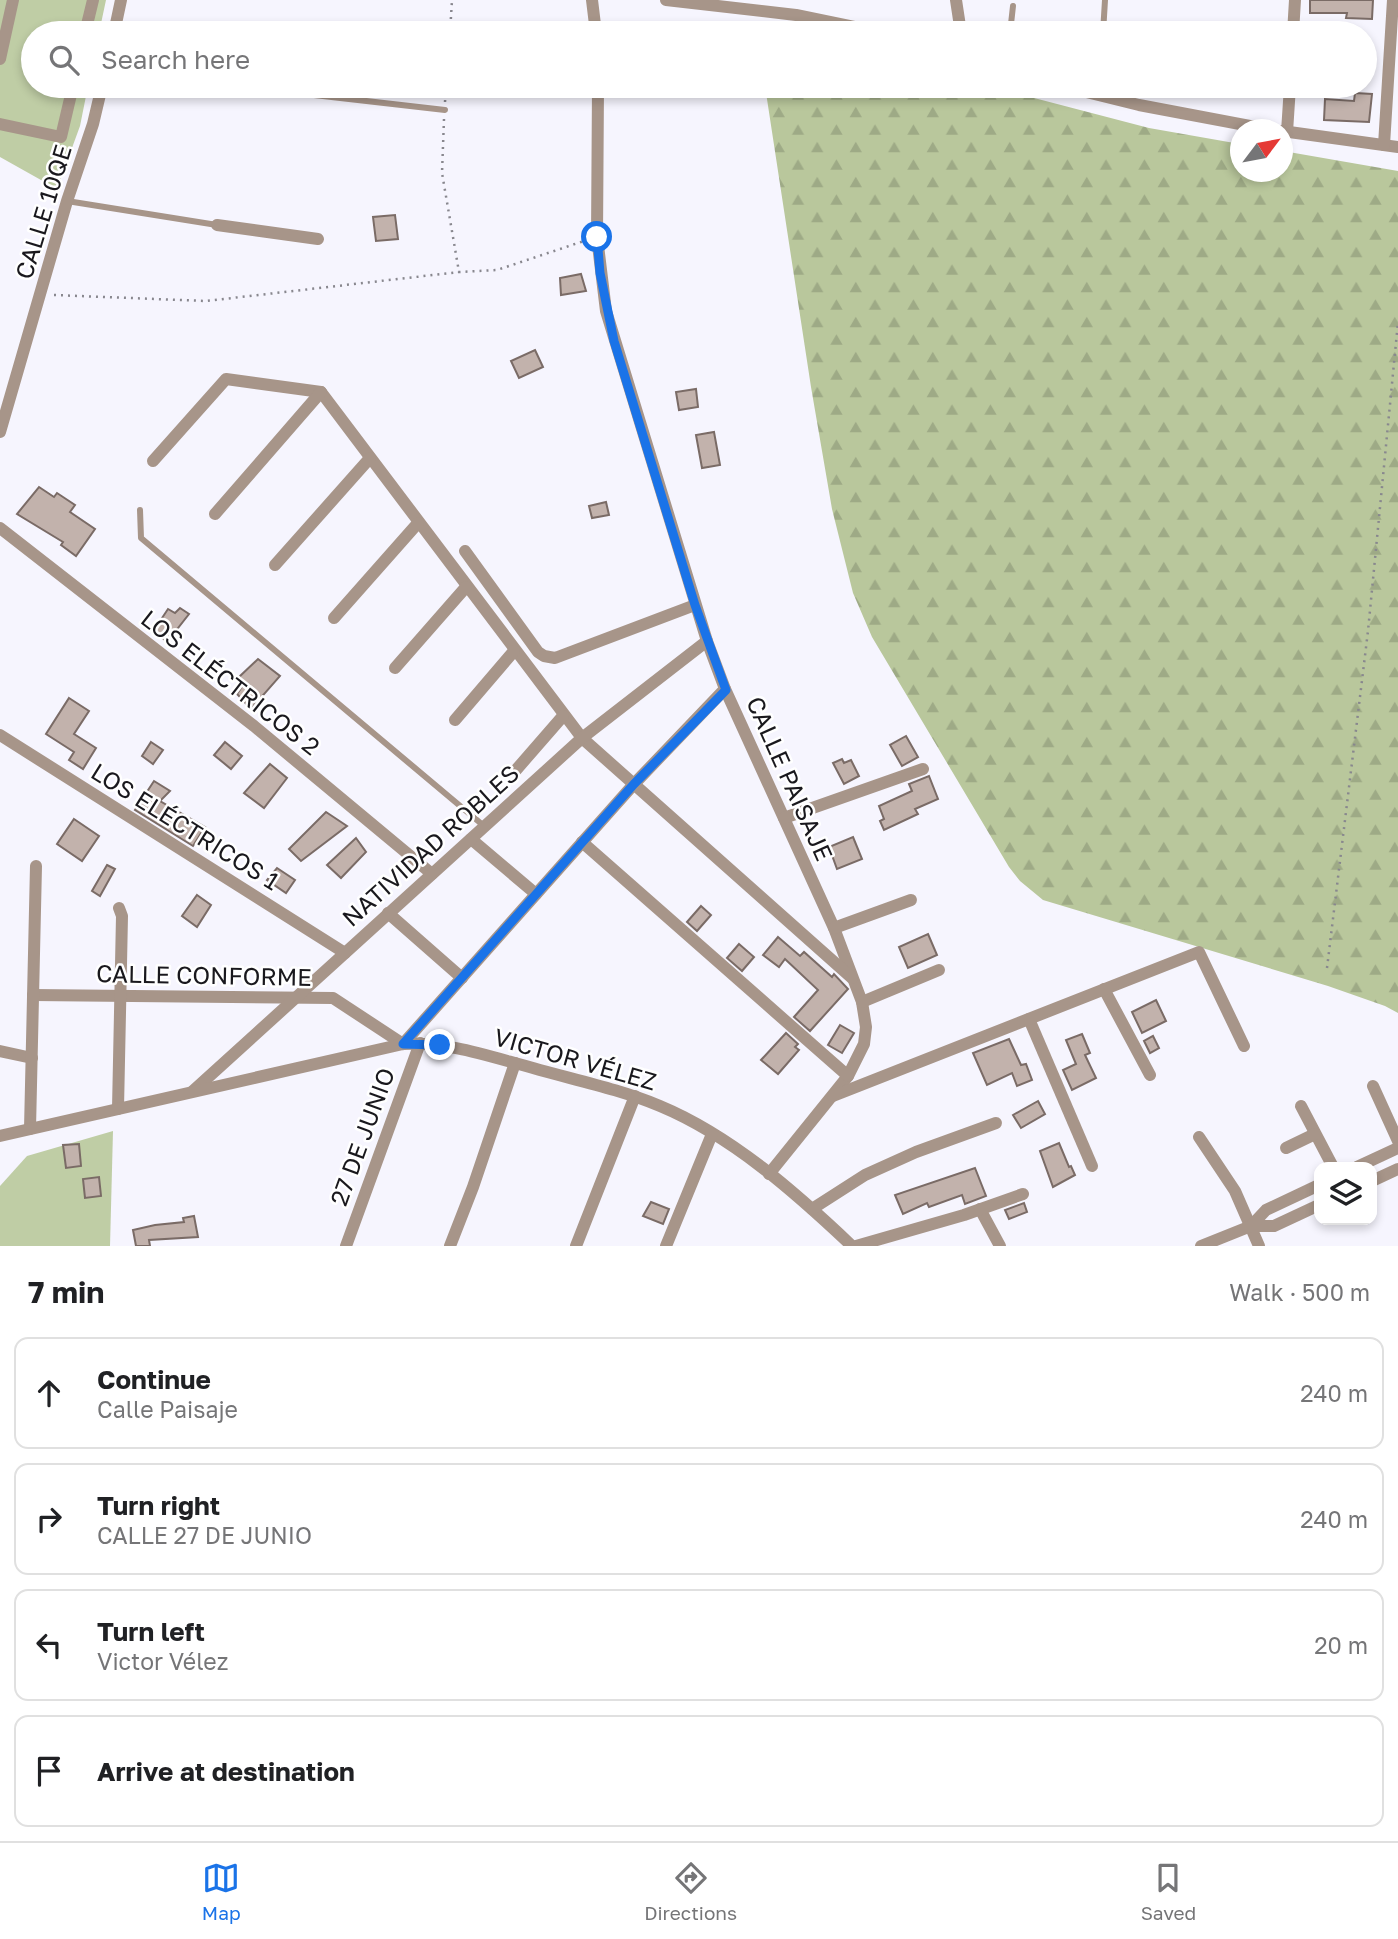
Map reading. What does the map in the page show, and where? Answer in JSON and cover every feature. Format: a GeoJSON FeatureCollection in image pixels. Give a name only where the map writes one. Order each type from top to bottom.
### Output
{"type":"FeatureCollection","features":[{"type":"Feature","properties":{"kind":"street"},"geometry":{"type":"LineString","coordinates":[[0,58],[13,0]]}},
{"type":"Feature","properties":{"kind":"street"},"geometry":{"type":"LineString","coordinates":[[88,21],[93,0]]}},
{"type":"Feature","properties":{"kind":"street"},"geometry":{"type":"LineString","coordinates":[[117,21],[121,0]]}},
{"type":"Feature","properties":{"kind":"street"},"geometry":{"type":"LineString","coordinates":[[592,0],[595,21]]}},
{"type":"Feature","properties":{"kind":"street"},"geometry":{"type":"LineString","coordinates":[[666,0],[796,15],[825,21]]}},
{"type":"Feature","properties":{"kind":"street"},"geometry":{"type":"LineString","coordinates":[[956,0],[959,21]]}},
{"type":"Feature","properties":{"kind":"street"},"geometry":{"type":"LineString","coordinates":[[1294,21],[1295,0]]}},
{"type":"Feature","properties":{"kind":"street"},"geometry":{"type":"LineString","coordinates":[[1384,145],[1395,47],[1394,0]]}},
{"type":"Feature","properties":{"kind":"street"},"geometry":{"type":"LineString","coordinates":[[0,124],[61,137],[70,98]]}},
{"type":"Feature","properties":{"kind":"street","name":"CALLE 10QE"},"geometry":{"type":"LineString","coordinates":[[0,432],[99,98]]}},
{"type":"Feature","properties":{"kind":"street","name":"CALLE PAISAJE"},"geometry":{"type":"LineString","coordinates":[[598,98],[597,237],[602,286],[614,341],[708,641],[726,690],[834,928],[862,1002],[866,1027],[864,1044],[848,1076],[769,1174]]}},
{"type":"Feature","properties":{"kind":"street"},"geometry":{"type":"LineString","coordinates":[[1126,98],[1230,123]]}},
{"type":"Feature","properties":{"kind":"street"},"geometry":{"type":"LineString","coordinates":[[1286,119],[1289,98]]}},
{"type":"Feature","properties":{"kind":"street"},"geometry":{"type":"LineString","coordinates":[[1293,133],[1398,147]]}},
{"type":"Feature","properties":{"kind":"street"},"geometry":{"type":"LineString","coordinates":[[217,225],[318,239]]}},
{"type":"Feature","properties":{"kind":"street"},"geometry":{"type":"LineString","coordinates":[[153,461],[226,379],[321,392],[582,738],[855,981]]}},
{"type":"Feature","properties":{"kind":"street"},"geometry":{"type":"LineString","coordinates":[[215,514],[321,392]]}},
{"type":"Feature","properties":{"kind":"street"},"geometry":{"type":"LineString","coordinates":[[275,565],[370,458]]}},
{"type":"Feature","properties":{"kind":"street"},"geometry":{"type":"LineString","coordinates":[[334,618],[418,523]]}},
{"type":"Feature","properties":{"kind":"street","name":"LOS ELÉCTRICOS 2"},"geometry":{"type":"LineString","coordinates":[[0,528],[254,726],[432,874]]}},
{"type":"Feature","properties":{"kind":"street"},"geometry":{"type":"LineString","coordinates":[[465,551],[538,652],[550,658],[695,605]]}},
{"type":"Feature","properties":{"kind":"street"},"geometry":{"type":"LineString","coordinates":[[395,668],[467,587]]}},
{"type":"Feature","properties":{"kind":"street","name":"NATIVIDAD ROBLES"},"geometry":{"type":"LineString","coordinates":[[192,1091],[582,738],[708,641]]}},
{"type":"Feature","properties":{"kind":"street"},"geometry":{"type":"LineString","coordinates":[[455,720],[514,651]]}},
{"type":"Feature","properties":{"kind":"street"},"geometry":{"type":"LineString","coordinates":[[403,1044],[634,784],[726,690]]}},
{"type":"Feature","properties":{"kind":"street"},"geometry":{"type":"LineString","coordinates":[[516,770],[563,716]]}},
{"type":"Feature","properties":{"kind":"street","name":"LOS ELÉCTRICOS 1"},"geometry":{"type":"LineString","coordinates":[[1,736],[345,953]]}},
{"type":"Feature","properties":{"kind":"street"},"geometry":{"type":"LineString","coordinates":[[784,818],[923,769]]}},
{"type":"Feature","properties":{"kind":"street"},"geometry":{"type":"LineString","coordinates":[[471,839],[536,894]]}},
{"type":"Feature","properties":{"kind":"street"},"geometry":{"type":"LineString","coordinates":[[582,842],[848,1076]]}},
{"type":"Feature","properties":{"kind":"street"},"geometry":{"type":"LineString","coordinates":[[30,1129],[36,866]]}},
{"type":"Feature","properties":{"kind":"street"},"geometry":{"type":"LineString","coordinates":[[834,928],[911,900]]}},
{"type":"Feature","properties":{"kind":"street"},"geometry":{"type":"LineString","coordinates":[[118,1109],[122,916],[119,908]]}},
{"type":"Feature","properties":{"kind":"street"},"geometry":{"type":"LineString","coordinates":[[388,914],[461,978]]}},
{"type":"Feature","properties":{"kind":"street"},"geometry":{"type":"LineString","coordinates":[[832,1096],[1199,952],[1244,1046]]}},
{"type":"Feature","properties":{"kind":"street"},"geometry":{"type":"LineString","coordinates":[[862,1002],[939,970]]}},
{"type":"Feature","properties":{"kind":"street"},"geometry":{"type":"LineString","coordinates":[[1104,989],[1150,1075]]}},
{"type":"Feature","properties":{"kind":"street","name":"CALLE CONFORME"},"geometry":{"type":"LineString","coordinates":[[33,995],[333,998],[403,1044]]}},
{"type":"Feature","properties":{"kind":"street"},"geometry":{"type":"LineString","coordinates":[[1029,1019],[1092,1166]]}},
{"type":"Feature","properties":{"kind":"street","name":"27 DE JUNIO"},"geometry":{"type":"LineString","coordinates":[[345,1246],[420,1043]]}},
{"type":"Feature","properties":{"kind":"street","name":"VICTOR VÉLEZ"},"geometry":{"type":"LineString","coordinates":[[0,1136],[403,1044],[440,1045],[635,1096],[685,1118],[769,1174],[854,1246]]}},
{"type":"Feature","properties":{"kind":"street"},"geometry":{"type":"LineString","coordinates":[[0,1051],[32,1058]]}},
{"type":"Feature","properties":{"kind":"street"},"geometry":{"type":"LineString","coordinates":[[450,1246],[515,1063]]}},
{"type":"Feature","properties":{"kind":"street"},"geometry":{"type":"LineString","coordinates":[[1373,1086],[1398,1141]]}},
{"type":"Feature","properties":{"kind":"street"},"geometry":{"type":"LineString","coordinates":[[577,1246],[635,1096]]}},
{"type":"Feature","properties":{"kind":"street"},"geometry":{"type":"LineString","coordinates":[[1301,1106],[1329,1162]]}},
{"type":"Feature","properties":{"kind":"street"},"geometry":{"type":"LineString","coordinates":[[812,1209],[865,1175],[916,1152],[996,1124]]}},
{"type":"Feature","properties":{"kind":"street"},"geometry":{"type":"LineString","coordinates":[[666,1246],[712,1134]]}},
{"type":"Feature","properties":{"kind":"street"},"geometry":{"type":"LineString","coordinates":[[1286,1148],[1315,1134]]}},
{"type":"Feature","properties":{"kind":"street"},"geometry":{"type":"LineString","coordinates":[[1199,1137],[1235,1191],[1259,1246]]}},
{"type":"Feature","properties":{"kind":"street"},"geometry":{"type":"LineString","coordinates":[[1368,1162],[1398,1148]]}},
{"type":"Feature","properties":{"kind":"street"},"geometry":{"type":"LineString","coordinates":[[1377,1179],[1398,1170]]}},
{"type":"Feature","properties":{"kind":"street"},"geometry":{"type":"LineString","coordinates":[[1251,1226],[1266,1210],[1314,1187]]}},
{"type":"Feature","properties":{"kind":"street"},"geometry":{"type":"LineString","coordinates":[[854,1246],[1023,1194]]}},
{"type":"Feature","properties":{"kind":"street"},"geometry":{"type":"LineString","coordinates":[[1201,1246],[1251,1226],[1274,1226],[1314,1207]]}},
{"type":"Feature","properties":{"kind":"street"},"geometry":{"type":"LineString","coordinates":[[980,1209],[1000,1246]]}},
{"type":"Feature","properties":{"kind":"lane"},"geometry":{"type":"LineString","coordinates":[[1104,21],[1105,0]]}},
{"type":"Feature","properties":{"kind":"lane"},"geometry":{"type":"LineString","coordinates":[[1011,21],[1013,6]]}},
{"type":"Feature","properties":{"kind":"lane"},"geometry":{"type":"LineString","coordinates":[[340,98],[445,110]]}},
{"type":"Feature","properties":{"kind":"lane"},"geometry":{"type":"LineString","coordinates":[[67,201],[217,225]]}},
{"type":"Feature","properties":{"kind":"lane"},"geometry":{"type":"LineString","coordinates":[[140,510],[141,538],[484,826]]}},
{"type":"Feature","properties":{"kind":"path"},"geometry":{"type":"LineString","coordinates":[[451,21],[452,0]]}},
{"type":"Feature","properties":{"kind":"path"},"geometry":{"type":"LineString","coordinates":[[446,98],[442,173],[460,272]]}},
{"type":"Feature","properties":{"kind":"path"},"geometry":{"type":"LineString","coordinates":[[40,294],[206,301],[497,270],[597,237]]}},
{"type":"Feature","properties":{"kind":"path"},"geometry":{"type":"LineString","coordinates":[[1327,968],[1368,631],[1398,322]]}},
{"type":"Feature","properties":{"kind":"green space"},"geometry":{"type":"Polygon","coordinates":[[[0,0],[106,0],[102,21],[21,21],[21,98],[86,98],[80,126],[57,189],[0,157],[0,0]]]}},
{"type":"Feature","properties":{"kind":"green space"},"geometry":{"type":"Polygon","coordinates":[[[767,98],[1034,98],[1149,128],[1230,142],[1230,182],[1293,182],[1293,153],[1398,171],[1398,1013],[1328,986],[1043,900],[1020,881],[1009,867],[872,637],[853,593],[832,509],[767,98]]]}},
{"type":"Feature","properties":{"kind":"green space"},"geometry":{"type":"Polygon","coordinates":[[[113,1131],[110,1246],[0,1246],[0,1186],[27,1156],[113,1131]]]}},
{"type":"Feature","properties":{"kind":"building"},"geometry":{"type":"Polygon","coordinates":[[[1310,0],[1373,0],[1372,19],[1346,18],[1347,13],[1310,13],[1310,0]]]}},
{"type":"Feature","properties":{"kind":"building"},"geometry":{"type":"Polygon","coordinates":[[[1354,98],[1372,98],[1369,122],[1324,120],[1325,99],[1354,101],[1354,98]]]}},
{"type":"Feature","properties":{"kind":"building"},"geometry":{"type":"Polygon","coordinates":[[[395,215],[398,239],[376,241],[373,217],[395,215]]]}},
{"type":"Feature","properties":{"kind":"building"},"geometry":{"type":"Polygon","coordinates":[[[581,274],[586,291],[561,295],[560,278],[581,274]]]}},
{"type":"Feature","properties":{"kind":"building"},"geometry":{"type":"Polygon","coordinates":[[[535,350],[543,367],[519,378],[511,361],[535,350]]]}},
{"type":"Feature","properties":{"kind":"building"},"geometry":{"type":"Polygon","coordinates":[[[696,389],[698,407],[679,410],[676,392],[696,389]]]}},
{"type":"Feature","properties":{"kind":"building"},"geometry":{"type":"Polygon","coordinates":[[[714,432],[720,465],[702,468],[696,435],[714,432]]]}},
{"type":"Feature","properties":{"kind":"building"},"geometry":{"type":"Polygon","coordinates":[[[39,487],[54,497],[57,493],[75,505],[70,512],[95,529],[76,556],[61,545],[63,542],[17,514],[39,487]]]}},
{"type":"Feature","properties":{"kind":"building"},"geometry":{"type":"Polygon","coordinates":[[[606,502],[609,515],[592,518],[589,506],[606,502]]]}},
{"type":"Feature","properties":{"kind":"building"},"geometry":{"type":"Polygon","coordinates":[[[180,608],[189,614],[167,642],[154,630],[168,609],[175,613],[180,608]]]}},
{"type":"Feature","properties":{"kind":"building"},"geometry":{"type":"Polygon","coordinates":[[[258,659],[280,676],[251,709],[237,694],[243,685],[238,678],[258,659]]]}},
{"type":"Feature","properties":{"kind":"building"},"geometry":{"type":"Polygon","coordinates":[[[69,698],[89,711],[74,734],[96,748],[83,769],[69,760],[74,752],[46,734],[69,698]]]}},
{"type":"Feature","properties":{"kind":"building"},"geometry":{"type":"Polygon","coordinates":[[[906,736],[918,757],[902,766],[890,745],[906,736]]]}},
{"type":"Feature","properties":{"kind":"building"},"geometry":{"type":"Polygon","coordinates":[[[151,742],[163,750],[153,764],[142,756],[151,742]]]}},
{"type":"Feature","properties":{"kind":"building"},"geometry":{"type":"Polygon","coordinates":[[[225,742],[242,756],[231,769],[214,755],[225,742]]]}},
{"type":"Feature","properties":{"kind":"building"},"geometry":{"type":"Polygon","coordinates":[[[842,759],[844,763],[851,760],[859,776],[844,784],[833,763],[842,759]]]}},
{"type":"Feature","properties":{"kind":"building"},"geometry":{"type":"Polygon","coordinates":[[[270,764],[287,778],[264,808],[244,793],[270,764]]]}},
{"type":"Feature","properties":{"kind":"building"},"geometry":{"type":"Polygon","coordinates":[[[929,776],[938,799],[915,809],[918,814],[884,830],[880,821],[884,819],[879,806],[912,791],[909,784],[929,776]]]}},
{"type":"Feature","properties":{"kind":"building"},"geometry":{"type":"Polygon","coordinates":[[[154,781],[170,791],[160,801],[205,827],[193,846],[135,810],[154,781]]]}},
{"type":"Feature","properties":{"kind":"building"},"geometry":{"type":"Polygon","coordinates":[[[326,812],[347,826],[301,861],[289,849],[326,812]]]}},
{"type":"Feature","properties":{"kind":"building"},"geometry":{"type":"Polygon","coordinates":[[[74,819],[99,836],[82,861],[57,844],[74,819]]]}},
{"type":"Feature","properties":{"kind":"building"},"geometry":{"type":"Polygon","coordinates":[[[853,837],[862,859],[837,869],[829,847],[853,837]]]}},
{"type":"Feature","properties":{"kind":"building"},"geometry":{"type":"Polygon","coordinates":[[[356,838],[366,852],[341,878],[327,865],[356,838]]]}},
{"type":"Feature","properties":{"kind":"building"},"geometry":{"type":"Polygon","coordinates":[[[107,865],[115,869],[100,896],[92,891],[107,865]]]}},
{"type":"Feature","properties":{"kind":"building"},"geometry":{"type":"Polygon","coordinates":[[[277,868],[295,880],[286,893],[267,880],[277,868]]]}},
{"type":"Feature","properties":{"kind":"building"},"geometry":{"type":"Polygon","coordinates":[[[197,895],[211,905],[197,927],[182,916],[197,895]]]}},
{"type":"Feature","properties":{"kind":"building"},"geometry":{"type":"Polygon","coordinates":[[[701,906],[711,915],[697,931],[687,922],[701,906]]]}},
{"type":"Feature","properties":{"kind":"building"},"geometry":{"type":"Polygon","coordinates":[[[928,934],[937,955],[908,968],[899,947],[928,934]]]}},
{"type":"Feature","properties":{"kind":"building"},"geometry":{"type":"Polygon","coordinates":[[[778,937],[800,956],[804,952],[832,977],[834,974],[848,989],[810,1031],[794,1017],[818,990],[785,959],[779,967],[763,955],[778,937]]]}},
{"type":"Feature","properties":{"kind":"building"},"geometry":{"type":"Polygon","coordinates":[[[739,944],[754,957],[742,971],[727,958],[739,944]]]}},
{"type":"Feature","properties":{"kind":"building"},"geometry":{"type":"Polygon","coordinates":[[[1156,1000],[1166,1021],[1142,1033],[1132,1012],[1156,1000]]]}},
{"type":"Feature","properties":{"kind":"building"},"geometry":{"type":"Polygon","coordinates":[[[840,1025],[854,1033],[842,1053],[828,1045],[840,1025]]]}},
{"type":"Feature","properties":{"kind":"building"},"geometry":{"type":"Polygon","coordinates":[[[786,1033],[798,1044],[795,1047],[799,1050],[778,1074],[761,1060],[786,1033]]]}},
{"type":"Feature","properties":{"kind":"building"},"geometry":{"type":"Polygon","coordinates":[[[1082,1034],[1090,1053],[1085,1055],[1096,1078],[1072,1090],[1063,1070],[1076,1064],[1066,1040],[1082,1034]]]}},
{"type":"Feature","properties":{"kind":"building"},"geometry":{"type":"Polygon","coordinates":[[[1153,1036],[1159,1048],[1150,1053],[1144,1041],[1153,1036]]]}},
{"type":"Feature","properties":{"kind":"building"},"geometry":{"type":"Polygon","coordinates":[[[1009,1039],[1021,1065],[1026,1064],[1032,1080],[1017,1086],[1012,1073],[987,1085],[973,1053],[1009,1039]]]}},
{"type":"Feature","properties":{"kind":"building"},"geometry":{"type":"Polygon","coordinates":[[[1038,1101],[1045,1114],[1021,1128],[1013,1115],[1038,1101]]]}},
{"type":"Feature","properties":{"kind":"building"},"geometry":{"type":"Polygon","coordinates":[[[1059,1143],[1075,1175],[1053,1187],[1040,1151],[1059,1143]]]}},
{"type":"Feature","properties":{"kind":"building"},"geometry":{"type":"Polygon","coordinates":[[[79,1144],[81,1166],[66,1168],[63,1145],[79,1144]]]}},
{"type":"Feature","properties":{"kind":"building"},"geometry":{"type":"Polygon","coordinates":[[[975,1168],[986,1196],[965,1204],[962,1195],[929,1207],[927,1203],[903,1214],[895,1195],[975,1168]]]}},
{"type":"Feature","properties":{"kind":"building"},"geometry":{"type":"Polygon","coordinates":[[[99,1177],[101,1196],[85,1198],[83,1179],[99,1177]]]}},
{"type":"Feature","properties":{"kind":"building"},"geometry":{"type":"Polygon","coordinates":[[[651,1202],[669,1209],[663,1224],[643,1216],[651,1202]]]}},
{"type":"Feature","properties":{"kind":"building"},"geometry":{"type":"Polygon","coordinates":[[[1024,1203],[1027,1212],[1009,1219],[1005,1210],[1024,1203]]]}},
{"type":"Feature","properties":{"kind":"building"},"geometry":{"type":"Polygon","coordinates":[[[194,1216],[198,1237],[149,1240],[150,1246],[136,1246],[133,1230],[184,1222],[183,1218],[194,1216]]]}},
{"type":"Feature","properties":{"kind":"route"},"geometry":{"type":"LineString","coordinates":[[440,1045],[403,1044],[634,784],[726,690],[695,605],[614,341],[606,311],[597,237]]}}]}
